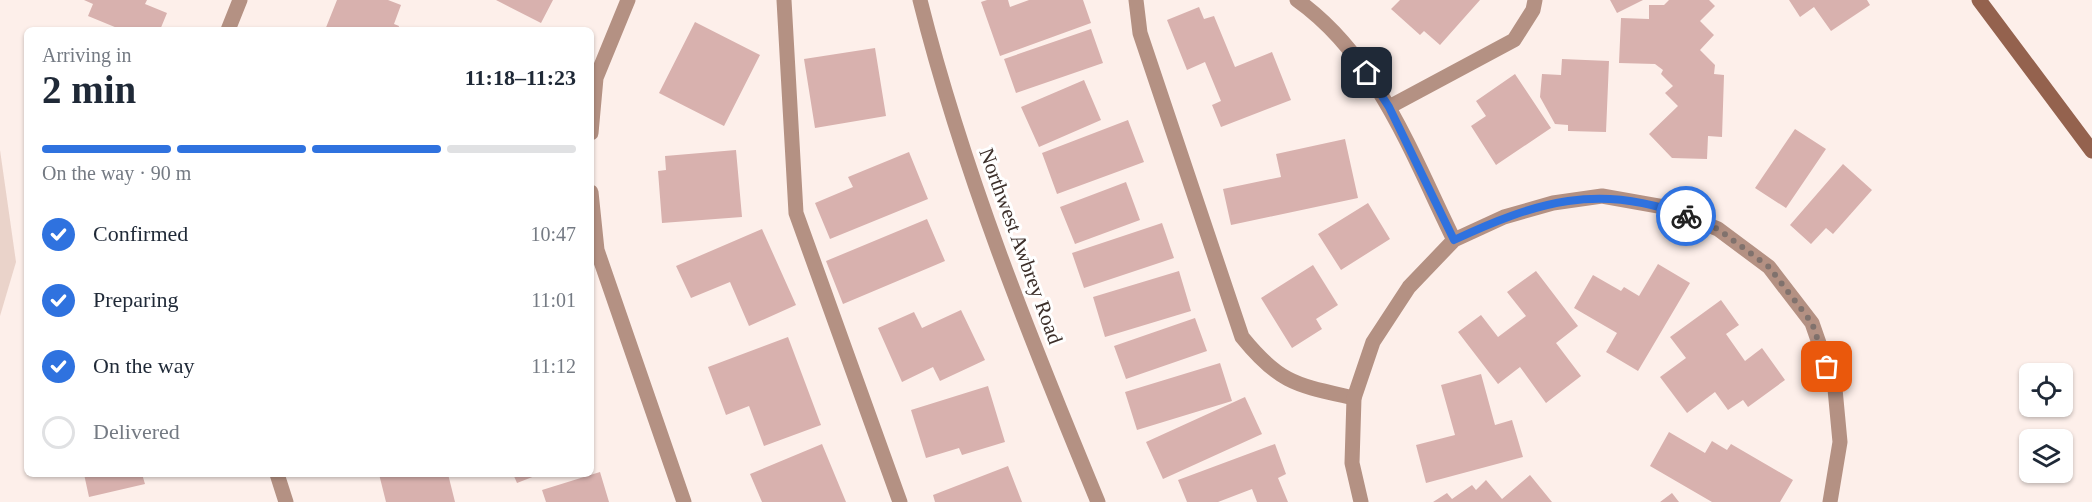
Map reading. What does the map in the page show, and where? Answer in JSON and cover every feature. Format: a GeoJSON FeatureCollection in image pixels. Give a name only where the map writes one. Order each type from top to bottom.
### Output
{"type":"FeatureCollection","features":[{"type":"Feature","properties":{"kind":"main road"},"geometry":{"type":"LineString","coordinates":[[1978,0],[2092,151]]}},
{"type":"Feature","properties":{"kind":"street"},"geometry":{"type":"LineString","coordinates":[[229,27],[240,0]]}},
{"type":"Feature","properties":{"kind":"street"},"geometry":{"type":"LineString","coordinates":[[594,100],[596,78],[628,0]]}},
{"type":"Feature","properties":{"kind":"street"},"geometry":{"type":"LineString","coordinates":[[784,0],[796,213],[900,502]]}},
{"type":"Feature","properties":{"kind":"street","name":"Northwest Awbrey Road"},"geometry":{"type":"LineString","coordinates":[[920,0],[964,153],[1059,408],[1098,502]]}},
{"type":"Feature","properties":{"kind":"street"},"geometry":{"type":"LineString","coordinates":[[1136,0],[1140,33],[1242,337],[1264,365],[1298,385],[1354,398]]}},
{"type":"Feature","properties":{"kind":"street"},"geometry":{"type":"LineString","coordinates":[[1297,0],[1316,13],[1357,56],[1389,107],[1454,240]]}},
{"type":"Feature","properties":{"kind":"street"},"geometry":{"type":"LineString","coordinates":[[1389,107],[1514,40],[1533,10],[1535,0]]}},
{"type":"Feature","properties":{"kind":"street"},"geometry":{"type":"LineString","coordinates":[[1360,502],[1352,463],[1354,398],[1373,342],[1408,287],[1454,240],[1504,216],[1553,203],[1602,196],[1664,207],[1718,229],[1769,267],[1812,323],[1835,389],[1839,452],[1830,502]]}},
{"type":"Feature","properties":{"kind":"street"},"geometry":{"type":"LineString","coordinates":[[594,221],[597,250],[684,502]]}},
{"type":"Feature","properties":{"kind":"street"},"geometry":{"type":"LineString","coordinates":[[278,477],[286,502]]}},
{"type":"Feature","properties":{"kind":"shaded area"},"geometry":{"type":"Polygon","coordinates":[[[0,150],[16,262],[0,316],[0,150]]]}},
{"type":"Feature","properties":{"kind":"building"},"geometry":{"type":"Polygon","coordinates":[[[84,0],[147,0],[145,4],[167,13],[161,27],[115,27],[88,16],[93,4],[84,0]]]}},
{"type":"Feature","properties":{"kind":"building"},"geometry":{"type":"Polygon","coordinates":[[[337,0],[388,0],[401,5],[394,24],[399,27],[326,27],[337,0]]]}},
{"type":"Feature","properties":{"kind":"building"},"geometry":{"type":"Polygon","coordinates":[[[496,0],[553,0],[541,23],[496,0]]]}},
{"type":"Feature","properties":{"kind":"building"},"geometry":{"type":"Polygon","coordinates":[[[1008,0],[1010,7],[1029,0],[1083,0],[1091,23],[1000,56],[981,2],[1008,0]]]}},
{"type":"Feature","properties":{"kind":"building"},"geometry":{"type":"Polygon","coordinates":[[[1400,0],[1480,0],[1440,45],[1424,31],[1420,35],[1391,9],[1400,0]]]}},
{"type":"Feature","properties":{"kind":"building"},"geometry":{"type":"Polygon","coordinates":[[[1610,0],[1643,0],[1617,13],[1610,0]]]}},
{"type":"Feature","properties":{"kind":"building"},"geometry":{"type":"Polygon","coordinates":[[[1669,0],[1709,0],[1715,6],[1700,21],[1714,35],[1700,50],[1715,65],[1714,74],[1724,75],[1722,137],[1708,136],[1707,159],[1672,158],[1649,134],[1678,106],[1665,93],[1673,86],[1661,74],[1663,70],[1655,64],[1619,63],[1621,18],[1649,19],[1649,5],[1664,5],[1669,0]]]}},
{"type":"Feature","properties":{"kind":"building"},"geometry":{"type":"Polygon","coordinates":[[[1789,0],[1867,0],[1870,5],[1831,31],[1814,7],[1800,17],[1789,0]]]}},
{"type":"Feature","properties":{"kind":"building"},"geometry":{"type":"Polygon","coordinates":[[[1199,7],[1204,19],[1214,16],[1235,67],[1272,52],[1291,100],[1221,127],[1212,105],[1221,101],[1205,62],[1187,70],[1167,20],[1199,7]]]}},
{"type":"Feature","properties":{"kind":"building"},"geometry":{"type":"Polygon","coordinates":[[[695,22],[760,55],[724,126],[659,93],[695,22]]]}},
{"type":"Feature","properties":{"kind":"building"},"geometry":{"type":"Polygon","coordinates":[[[1091,29],[1103,63],[1016,93],[1004,59],[1091,29]]]}},
{"type":"Feature","properties":{"kind":"building"},"geometry":{"type":"Polygon","coordinates":[[[875,48],[886,116],[815,128],[804,59],[875,48]]]}},
{"type":"Feature","properties":{"kind":"building"},"geometry":{"type":"Polygon","coordinates":[[[1562,59],[1609,61],[1606,132],[1568,131],[1568,125],[1555,124],[1540,97],[1542,74],[1561,75],[1562,59]]]}},
{"type":"Feature","properties":{"kind":"building"},"geometry":{"type":"Polygon","coordinates":[[[1515,74],[1551,128],[1496,165],[1471,126],[1486,116],[1476,101],[1515,74]]]}},
{"type":"Feature","properties":{"kind":"building"},"geometry":{"type":"Polygon","coordinates":[[[1084,80],[1101,120],[1039,147],[1021,107],[1084,80]]]}},
{"type":"Feature","properties":{"kind":"building"},"geometry":{"type":"Polygon","coordinates":[[[1128,120],[1144,162],[1057,194],[1042,153],[1128,120]]]}},
{"type":"Feature","properties":{"kind":"building"},"geometry":{"type":"Polygon","coordinates":[[[1795,129],[1826,149],[1786,208],[1755,188],[1795,129]]]}},
{"type":"Feature","properties":{"kind":"building"},"geometry":{"type":"Polygon","coordinates":[[[1345,139],[1358,198],[1231,225],[1223,189],[1281,177],[1276,154],[1345,139]]]}},
{"type":"Feature","properties":{"kind":"building"},"geometry":{"type":"Polygon","coordinates":[[[736,150],[742,217],[662,223],[658,171],[666,170],[665,156],[736,150]]]}},
{"type":"Feature","properties":{"kind":"building"},"geometry":{"type":"Polygon","coordinates":[[[909,152],[928,199],[830,239],[815,203],[853,187],[848,177],[909,152]]]}},
{"type":"Feature","properties":{"kind":"building"},"geometry":{"type":"Polygon","coordinates":[[[1843,164],[1872,190],[1833,234],[1826,228],[1811,244],[1790,225],[1843,164]]]}},
{"type":"Feature","properties":{"kind":"building"},"geometry":{"type":"Polygon","coordinates":[[[1126,182],[1140,220],[1075,244],[1060,207],[1126,182]]]}},
{"type":"Feature","properties":{"kind":"building"},"geometry":{"type":"Polygon","coordinates":[[[1368,203],[1390,239],[1341,270],[1318,234],[1368,203]]]}},
{"type":"Feature","properties":{"kind":"building"},"geometry":{"type":"Polygon","coordinates":[[[927,219],[945,261],[843,304],[826,261],[927,219]]]}},
{"type":"Feature","properties":{"kind":"building"},"geometry":{"type":"Polygon","coordinates":[[[1162,223],[1174,258],[1084,288],[1072,253],[1162,223]]]}},
{"type":"Feature","properties":{"kind":"building"},"geometry":{"type":"Polygon","coordinates":[[[762,229],[796,305],[749,326],[730,282],[691,298],[676,266],[762,229]]]}},
{"type":"Feature","properties":{"kind":"building"},"geometry":{"type":"Polygon","coordinates":[[[1658,264],[1690,283],[1638,371],[1606,352],[1617,333],[1574,308],[1593,275],[1621,291],[1624,287],[1639,296],[1658,264]]]}},
{"type":"Feature","properties":{"kind":"building"},"geometry":{"type":"Polygon","coordinates":[[[1313,265],[1338,305],[1316,319],[1322,329],[1292,348],[1261,298],[1313,265]]]}},
{"type":"Feature","properties":{"kind":"building"},"geometry":{"type":"Polygon","coordinates":[[[1179,271],[1191,311],[1105,337],[1093,297],[1179,271]]]}},
{"type":"Feature","properties":{"kind":"building"},"geometry":{"type":"Polygon","coordinates":[[[1536,271],[1578,326],[1556,343],[1581,376],[1546,403],[1520,367],[1498,384],[1458,332],[1481,315],[1498,337],[1526,316],[1507,292],[1536,271]]]}},
{"type":"Feature","properties":{"kind":"building"},"geometry":{"type":"Polygon","coordinates":[[[1721,300],[1739,325],[1726,334],[1745,361],[1762,348],[1785,380],[1748,407],[1743,400],[1728,410],[1715,392],[1687,413],[1660,377],[1686,358],[1670,337],[1721,300]]]}},
{"type":"Feature","properties":{"kind":"building"},"geometry":{"type":"Polygon","coordinates":[[[961,310],[985,360],[940,381],[933,367],[902,382],[878,328],[914,312],[922,328],[961,310]]]}},
{"type":"Feature","properties":{"kind":"building"},"geometry":{"type":"Polygon","coordinates":[[[1195,318],[1207,351],[1126,379],[1114,346],[1195,318]]]}},
{"type":"Feature","properties":{"kind":"building"},"geometry":{"type":"Polygon","coordinates":[[[788,337],[821,425],[764,446],[749,406],[726,415],[708,367],[788,337]]]}},
{"type":"Feature","properties":{"kind":"building"},"geometry":{"type":"Polygon","coordinates":[[[1220,363],[1232,401],[1137,430],[1125,392],[1220,363]]]}},
{"type":"Feature","properties":{"kind":"building"},"geometry":{"type":"Polygon","coordinates":[[[1481,374],[1495,425],[1512,420],[1523,457],[1426,483],[1416,445],[1455,435],[1441,385],[1481,374]]]}},
{"type":"Feature","properties":{"kind":"building"},"geometry":{"type":"Polygon","coordinates":[[[988,386],[1005,442],[962,455],[959,448],[926,458],[911,410],[988,386]]]}},
{"type":"Feature","properties":{"kind":"building"},"geometry":{"type":"Polygon","coordinates":[[[1245,397],[1262,434],[1163,479],[1146,442],[1245,397]]]}},
{"type":"Feature","properties":{"kind":"building"},"geometry":{"type":"Polygon","coordinates":[[[1669,432],[1705,453],[1712,441],[1727,450],[1731,444],[1793,480],[1780,502],[1712,502],[1650,466],[1669,432]]]}},
{"type":"Feature","properties":{"kind":"building"},"geometry":{"type":"Polygon","coordinates":[[[822,444],[846,502],[762,502],[750,474],[822,444]]]}},
{"type":"Feature","properties":{"kind":"building"},"geometry":{"type":"Polygon","coordinates":[[[1275,444],[1286,474],[1278,478],[1288,502],[1257,502],[1252,489],[1218,502],[1187,502],[1178,480],[1275,444]]]}},
{"type":"Feature","properties":{"kind":"building"},"geometry":{"type":"Polygon","coordinates":[[[1008,466],[1022,502],[935,502],[933,495],[1008,466]]]}},
{"type":"Feature","properties":{"kind":"building"},"geometry":{"type":"Polygon","coordinates":[[[600,472],[609,502],[546,502],[542,490],[584,477],[594,477],[594,474],[600,472]]]}},
{"type":"Feature","properties":{"kind":"building"},"geometry":{"type":"Polygon","coordinates":[[[1530,475],[1552,502],[1433,502],[1447,493],[1452,499],[1472,485],[1476,490],[1486,480],[1502,499],[1530,475]]]}},
{"type":"Feature","properties":{"kind":"building"},"geometry":{"type":"Polygon","coordinates":[[[85,477],[143,477],[145,484],[89,497],[85,477]]]}},
{"type":"Feature","properties":{"kind":"building"},"geometry":{"type":"Polygon","coordinates":[[[380,477],[449,477],[455,502],[386,502],[380,477]]]}},
{"type":"Feature","properties":{"kind":"building"},"geometry":{"type":"Polygon","coordinates":[[[514,477],[532,477],[517,483],[514,477]]]}},
{"type":"Feature","properties":{"kind":"building"},"geometry":{"type":"Polygon","coordinates":[[[1672,493],[1679,502],[1660,502],[1672,493]]]}},
{"type":"Feature","properties":{"kind":"way so far"},"geometry":{"type":"LineString","coordinates":[[1686,216],[1718,229],[1769,267],[1812,323],[1827,367]]}},
{"type":"Feature","properties":{"kind":"route"},"geometry":{"type":"LineString","coordinates":[[1367,73],[1389,107],[1454,240],[1504,216],[1553,203],[1602,196],[1664,207],[1686,216]]}}]}
